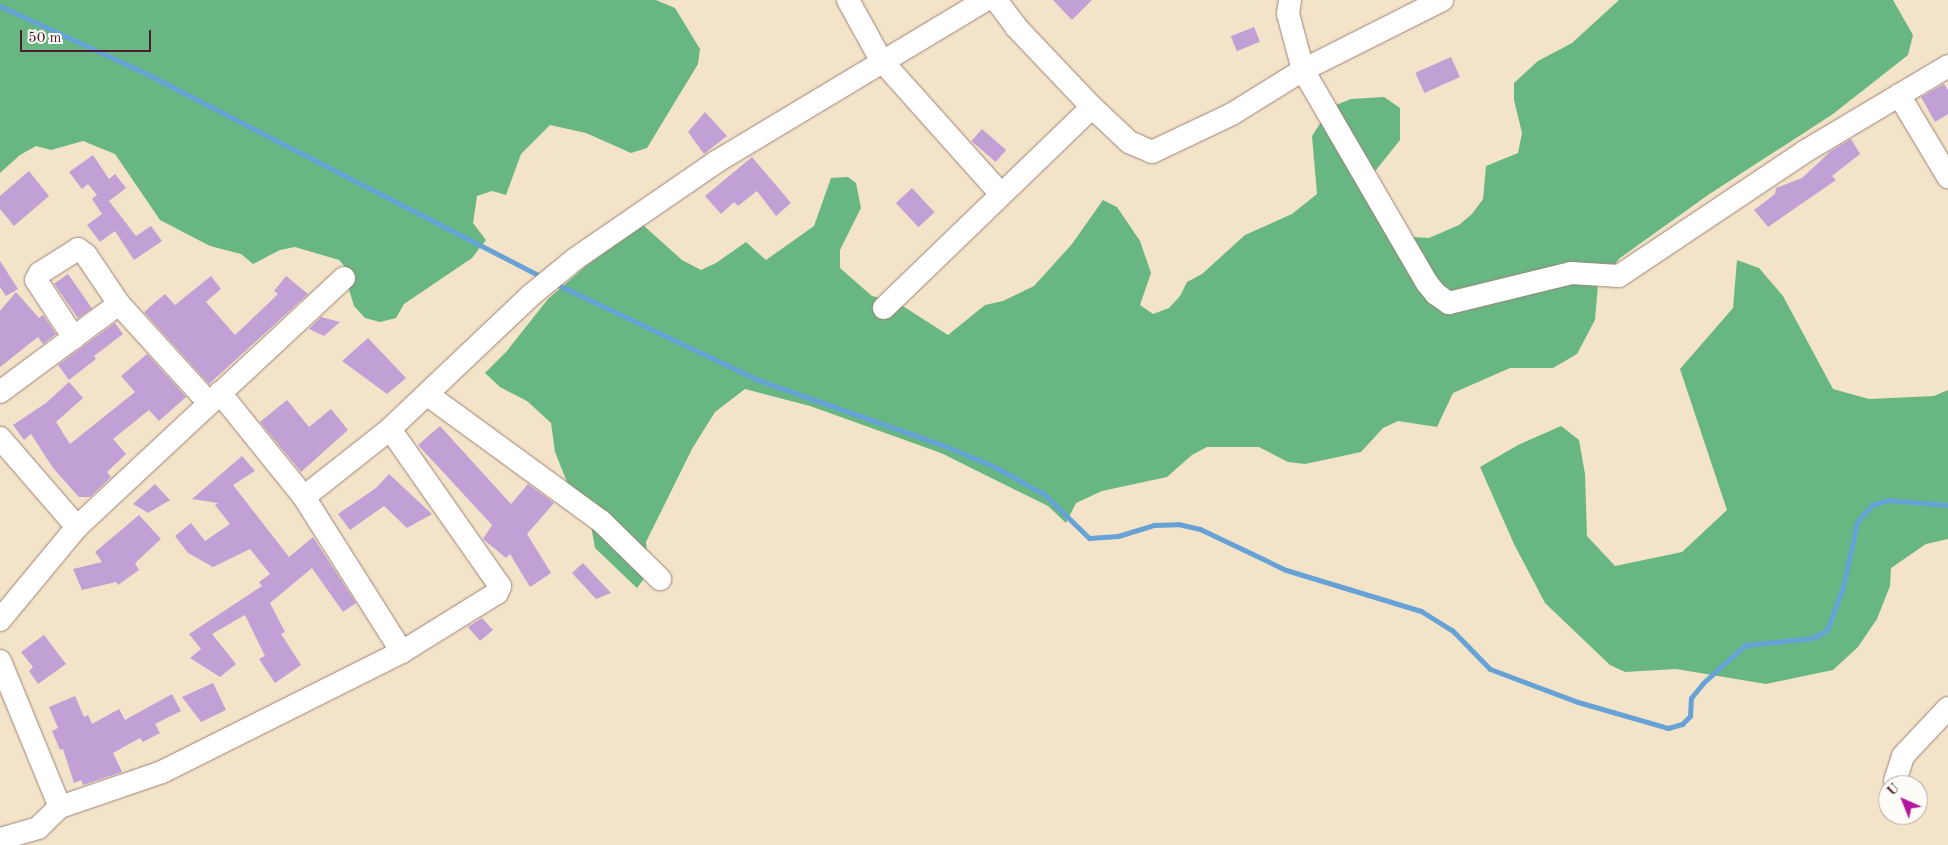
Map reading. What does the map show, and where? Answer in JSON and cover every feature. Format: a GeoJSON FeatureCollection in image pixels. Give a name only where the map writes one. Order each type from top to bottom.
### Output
{"type":"FeatureCollection","features":[{"type":"Feature","properties":{"kind":"street"},"geometry":{"type":"LineString","coordinates":[[848,0],[881,60],[1001,194]]}},
{"type":"Feature","properties":{"kind":"street"},"geometry":{"type":"LineString","coordinates":[[304,497],[390,429],[428,395],[530,296],[575,259],[716,162],[881,60],[986,0]]}},
{"type":"Feature","properties":{"kind":"street"},"geometry":{"type":"LineString","coordinates":[[996,0],[1016,26],[1092,107],[1128,142],[1152,152],[1232,114],[1303,70],[1442,0]]}},
{"type":"Feature","properties":{"kind":"street"},"geometry":{"type":"LineString","coordinates":[[1290,0],[1288,14],[1303,70],[1427,283],[1436,294],[1449,303],[1571,273],[1619,276],[1804,152],[1948,66]]}},
{"type":"Feature","properties":{"kind":"street"},"geometry":{"type":"LineString","coordinates":[[1899,95],[1948,177]]}},
{"type":"Feature","properties":{"kind":"street"},"geometry":{"type":"LineString","coordinates":[[884,308],[1092,107]]}},
{"type":"Feature","properties":{"kind":"street"},"geometry":{"type":"LineString","coordinates":[[74,338],[37,284],[36,278],[69,252],[82,250],[119,304],[215,398],[304,497],[402,652]]}},
{"type":"Feature","properties":{"kind":"street"},"geometry":{"type":"LineString","coordinates":[[0,620],[77,527],[344,278]]}},
{"type":"Feature","properties":{"kind":"street"},"geometry":{"type":"LineString","coordinates":[[0,392],[119,304]]}},
{"type":"Feature","properties":{"kind":"street"},"geometry":{"type":"LineString","coordinates":[[428,395],[601,521],[660,579]]}},
{"type":"Feature","properties":{"kind":"street"},"geometry":{"type":"LineString","coordinates":[[0,839],[38,828],[60,807],[162,772],[402,652],[497,593],[500,586],[390,429]]}},
{"type":"Feature","properties":{"kind":"street"},"geometry":{"type":"LineString","coordinates":[[0,438],[77,527]]}},
{"type":"Feature","properties":{"kind":"street"},"geometry":{"type":"LineString","coordinates":[[0,661],[60,807]]}},
{"type":"Feature","properties":{"kind":"street"},"geometry":{"type":"LineString","coordinates":[[1897,775],[1904,756],[1948,708]]}},
{"type":"Feature","properties":{"kind":"green space"},"geometry":{"type":"Polygon","coordinates":[[[0,0],[656,0],[675,8],[700,49],[698,64],[647,148],[631,153],[586,133],[550,125],[521,154],[506,195],[492,191],[477,196],[473,223],[486,240],[472,258],[404,304],[396,318],[380,322],[365,318],[354,306],[349,290],[350,273],[339,260],[295,247],[280,250],[253,264],[241,254],[210,246],[160,220],[115,154],[83,141],[51,150],[36,146],[20,155],[0,173],[0,0]]]}},
{"type":"Feature","properties":{"kind":"green space"},"geometry":{"type":"Polygon","coordinates":[[[1619,0],[1893,0],[1913,35],[1908,55],[1833,114],[1708,195],[1620,258],[1598,284],[1595,320],[1577,354],[1553,368],[1510,368],[1453,393],[1437,427],[1398,421],[1383,428],[1361,452],[1305,464],[1288,462],[1259,447],[1207,447],[1192,455],[1167,477],[1102,491],[1076,503],[1066,523],[1048,506],[941,453],[810,406],[745,389],[715,412],[692,449],[646,542],[649,572],[637,588],[595,548],[588,509],[567,482],[555,452],[551,423],[527,401],[500,387],[485,373],[506,352],[548,299],[586,266],[643,225],[682,260],[701,270],[716,263],[746,242],[766,260],[814,226],[831,178],[848,177],[856,183],[861,208],[840,250],[840,268],[872,296],[898,303],[948,335],[985,305],[1003,301],[1034,286],[1072,244],[1103,200],[1117,207],[1140,241],[1151,273],[1140,305],[1153,314],[1169,308],[1180,296],[1187,282],[1202,274],[1245,235],[1292,214],[1317,194],[1312,136],[1324,117],[1336,105],[1351,99],[1384,97],[1400,108],[1400,140],[1372,175],[1413,237],[1429,238],[1459,225],[1472,214],[1483,199],[1486,166],[1518,153],[1522,133],[1514,100],[1514,83],[1538,61],[1572,43],[1619,0]]]}},
{"type":"Feature","properties":{"kind":"green space"},"geometry":{"type":"Polygon","coordinates":[[[1737,260],[1759,268],[1783,296],[1833,389],[1869,399],[1934,396],[1948,390],[1948,539],[1926,544],[1891,568],[1890,586],[1877,619],[1858,647],[1833,670],[1766,684],[1676,669],[1625,672],[1610,665],[1545,603],[1514,544],[1480,467],[1518,445],[1561,426],[1579,440],[1585,474],[1587,536],[1615,566],[1682,552],[1727,510],[1680,369],[1733,308],[1737,260]]]}},
{"type":"Feature","properties":{"kind":"building"},"geometry":{"type":"Polygon","coordinates":[[[1053,0],[1092,0],[1072,20],[1053,0]]]}},
{"type":"Feature","properties":{"kind":"building"},"geometry":{"type":"Polygon","coordinates":[[[1254,27],[1260,42],[1237,51],[1231,36],[1254,27]]]}},
{"type":"Feature","properties":{"kind":"building"},"geometry":{"type":"Polygon","coordinates":[[[1451,57],[1460,77],[1424,93],[1415,73],[1451,57]]]}},
{"type":"Feature","properties":{"kind":"building"},"geometry":{"type":"Polygon","coordinates":[[[1944,84],[1948,90],[1948,114],[1935,122],[1921,97],[1944,84]]]}},
{"type":"Feature","properties":{"kind":"building"},"geometry":{"type":"Polygon","coordinates":[[[705,112],[727,136],[704,154],[688,132],[705,112]]]}},
{"type":"Feature","properties":{"kind":"building"},"geometry":{"type":"Polygon","coordinates":[[[982,129],[1006,150],[996,162],[972,141],[982,129]]]}},
{"type":"Feature","properties":{"kind":"building"},"geometry":{"type":"Polygon","coordinates":[[[1851,139],[1860,154],[1832,176],[1836,180],[1768,227],[1754,210],[1775,194],[1776,188],[1802,178],[1831,151],[1851,139]]]}},
{"type":"Feature","properties":{"kind":"building"},"geometry":{"type":"Polygon","coordinates":[[[93,155],[109,179],[115,174],[126,188],[109,201],[136,236],[151,226],[162,241],[134,260],[115,231],[100,242],[87,225],[102,214],[92,199],[97,195],[88,184],[82,189],[69,172],[93,155]]]}},
{"type":"Feature","properties":{"kind":"building"},"geometry":{"type":"Polygon","coordinates":[[[752,157],[791,203],[776,216],[757,191],[738,206],[734,202],[721,214],[705,196],[752,157]]]}},
{"type":"Feature","properties":{"kind":"building"},"geometry":{"type":"Polygon","coordinates":[[[29,171],[49,196],[14,226],[0,209],[0,196],[29,171]]]}},
{"type":"Feature","properties":{"kind":"building"},"geometry":{"type":"Polygon","coordinates":[[[912,188],[935,212],[918,227],[896,203],[912,188]]]}},
{"type":"Feature","properties":{"kind":"building"},"geometry":{"type":"Polygon","coordinates":[[[0,261],[18,289],[6,296],[0,287],[0,261]]]}},
{"type":"Feature","properties":{"kind":"building"},"geometry":{"type":"Polygon","coordinates":[[[68,274],[92,308],[78,318],[54,284],[68,274]]]}},
{"type":"Feature","properties":{"kind":"building"},"geometry":{"type":"Polygon","coordinates":[[[211,276],[221,289],[206,302],[235,335],[278,294],[274,291],[286,276],[308,294],[209,384],[144,312],[165,294],[175,305],[211,276]]]}},
{"type":"Feature","properties":{"kind":"building"},"geometry":{"type":"Polygon","coordinates":[[[16,292],[39,318],[43,315],[56,334],[43,344],[38,337],[0,367],[0,311],[16,292]]]}},
{"type":"Feature","properties":{"kind":"building"},"geometry":{"type":"Polygon","coordinates":[[[321,317],[340,322],[324,336],[309,329],[321,317]]]}},
{"type":"Feature","properties":{"kind":"building"},"geometry":{"type":"Polygon","coordinates":[[[115,323],[123,334],[94,356],[96,359],[69,380],[58,365],[115,323]]]}},
{"type":"Feature","properties":{"kind":"building"},"geometry":{"type":"Polygon","coordinates":[[[368,338],[406,378],[387,394],[342,361],[368,338]]]}},
{"type":"Feature","properties":{"kind":"building"},"geometry":{"type":"Polygon","coordinates":[[[147,354],[186,397],[159,421],[149,410],[113,439],[126,454],[107,472],[111,477],[90,497],[79,497],[53,468],[31,434],[24,440],[13,425],[46,403],[69,382],[83,398],[56,422],[70,444],[135,392],[121,376],[147,354]]]}},
{"type":"Feature","properties":{"kind":"building"},"geometry":{"type":"Polygon","coordinates":[[[287,400],[309,427],[331,409],[348,430],[301,472],[260,422],[287,400]]]}},
{"type":"Feature","properties":{"kind":"building"},"geometry":{"type":"Polygon","coordinates":[[[440,426],[511,504],[528,484],[554,503],[527,534],[551,573],[530,587],[510,554],[506,558],[483,539],[492,525],[418,445],[440,426]]]}},
{"type":"Feature","properties":{"kind":"building"},"geometry":{"type":"Polygon","coordinates":[[[242,456],[255,471],[233,485],[289,557],[313,537],[356,603],[343,612],[312,568],[270,603],[285,632],[281,634],[301,665],[275,683],[259,659],[265,656],[245,615],[212,634],[236,664],[220,677],[190,658],[201,649],[189,634],[262,586],[259,582],[270,574],[250,549],[213,567],[188,553],[175,536],[191,523],[205,541],[230,524],[215,505],[218,503],[192,499],[242,456]]]}},
{"type":"Feature","properties":{"kind":"building"},"geometry":{"type":"Polygon","coordinates":[[[389,474],[432,514],[407,528],[384,506],[350,530],[338,514],[376,488],[389,474]]]}},
{"type":"Feature","properties":{"kind":"building"},"geometry":{"type":"Polygon","coordinates":[[[155,484],[170,500],[148,513],[133,504],[155,484]]]}},
{"type":"Feature","properties":{"kind":"building"},"geometry":{"type":"Polygon","coordinates":[[[139,515],[161,539],[135,563],[139,570],[118,585],[116,582],[82,590],[73,569],[102,562],[95,552],[139,515]]]}},
{"type":"Feature","properties":{"kind":"building"},"geometry":{"type":"Polygon","coordinates":[[[583,563],[611,593],[596,599],[572,573],[583,563]]]}},
{"type":"Feature","properties":{"kind":"building"},"geometry":{"type":"Polygon","coordinates":[[[482,618],[493,630],[480,641],[468,627],[482,618]]]}},
{"type":"Feature","properties":{"kind":"building"},"geometry":{"type":"Polygon","coordinates":[[[44,635],[66,664],[38,684],[29,671],[33,667],[21,652],[44,635]]]}},
{"type":"Feature","properties":{"kind":"building"},"geometry":{"type":"Polygon","coordinates":[[[213,683],[226,710],[201,722],[182,697],[213,683]]]}},
{"type":"Feature","properties":{"kind":"building"},"geometry":{"type":"Polygon","coordinates":[[[172,694],[181,711],[155,724],[160,733],[143,742],[140,738],[113,753],[122,772],[83,785],[81,780],[74,783],[63,749],[60,750],[52,731],[58,728],[49,707],[75,696],[84,717],[88,715],[92,724],[119,709],[125,720],[172,694]]]}},
{"type":"Feature","properties":{"kind":"waterway"},"geometry":{"type":"LineString","coordinates":[[0,6],[149,75],[544,278]]}},
{"type":"Feature","properties":{"kind":"waterway"},"geometry":{"type":"LineString","coordinates":[[554,283],[758,380],[943,445],[995,467],[1044,494],[1089,538],[1118,536],[1154,525],[1178,524],[1200,529],[1286,570],[1421,611],[1452,630],[1490,669],[1578,702],[1668,728],[1682,724],[1690,716],[1691,698],[1703,683],[1745,645],[1813,638],[1827,630],[1843,587],[1857,522],[1872,505],[1887,500],[1948,505]]}}]}
